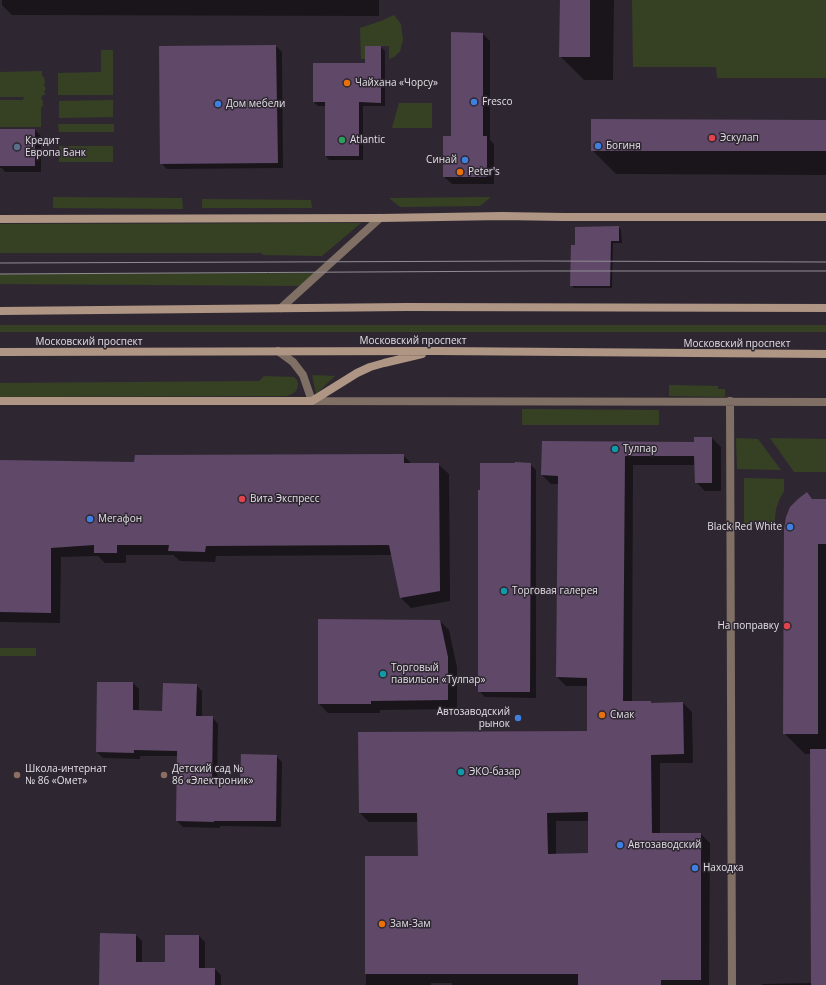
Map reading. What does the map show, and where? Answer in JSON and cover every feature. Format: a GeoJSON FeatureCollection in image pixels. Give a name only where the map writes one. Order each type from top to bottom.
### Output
{"type":"FeatureCollection","features":[{"type":"Feature","properties":{"kind":"main road"},"geometry":{"type":"LineString","coordinates":[[0,219],[380,218],[502,216],[826,217]]}},
{"type":"Feature","properties":{"kind":"main road"},"geometry":{"type":"LineString","coordinates":[[0,311],[399,307],[826,308]]}},
{"type":"Feature","properties":{"kind":"main road"},"geometry":{"type":"LineString","coordinates":[[0,401],[312,401],[357,373],[370,367],[438,351]]}},
{"type":"Feature","properties":{"kind":"main road","name":"Московский проспект"},"geometry":{"type":"LineString","coordinates":[[0,352],[438,351],[826,354]]}},
{"type":"Feature","properties":{"kind":"street"},"geometry":{"type":"LineString","coordinates":[[281,308],[380,218]]}},
{"type":"Feature","properties":{"kind":"street"},"geometry":{"type":"LineString","coordinates":[[278,351],[292,362],[303,375],[312,401],[826,402]]}},
{"type":"Feature","properties":{"kind":"street"},"geometry":{"type":"LineString","coordinates":[[730,401],[732,985]]}},
{"type":"Feature","properties":{"kind":"green space"},"geometry":{"type":"Polygon","coordinates":[[[632,0],[826,0],[826,78],[717,78],[716,67],[633,67],[632,0]]]}},
{"type":"Feature","properties":{"kind":"green space"},"geometry":{"type":"Polygon","coordinates":[[[394,15],[401,24],[403,40],[400,51],[394,57],[389,59],[389,46],[366,46],[365,59],[361,59],[360,28],[394,15]]]}},
{"type":"Feature","properties":{"kind":"green space"},"geometry":{"type":"Polygon","coordinates":[[[101,50],[113,50],[113,95],[58,95],[58,73],[101,72],[101,50]]]}},
{"type":"Feature","properties":{"kind":"green space"},"geometry":{"type":"Polygon","coordinates":[[[42,71],[42,76],[44,77],[45,82],[44,86],[46,88],[44,92],[46,94],[41,97],[43,106],[41,107],[41,127],[0,127],[0,100],[23,100],[24,97],[0,97],[0,72],[42,71]]]}},
{"type":"Feature","properties":{"kind":"green space"},"geometry":{"type":"Polygon","coordinates":[[[113,100],[113,117],[59,118],[59,101],[113,100]]]}},
{"type":"Feature","properties":{"kind":"green space"},"geometry":{"type":"Polygon","coordinates":[[[399,103],[432,103],[432,128],[392,128],[399,103]]]}},
{"type":"Feature","properties":{"kind":"green space"},"geometry":{"type":"Polygon","coordinates":[[[58,124],[114,124],[114,132],[59,132],[58,124]]]}},
{"type":"Feature","properties":{"kind":"green space"},"geometry":{"type":"Polygon","coordinates":[[[59,146],[113,146],[113,162],[59,162],[59,146]]]}},
{"type":"Feature","properties":{"kind":"green space"},"geometry":{"type":"Polygon","coordinates":[[[53,197],[182,198],[183,209],[53,208],[53,197]]]}},
{"type":"Feature","properties":{"kind":"green space"},"geometry":{"type":"Polygon","coordinates":[[[491,197],[480,206],[400,207],[389,198],[491,197]]]}},
{"type":"Feature","properties":{"kind":"green space"},"geometry":{"type":"Polygon","coordinates":[[[202,199],[311,200],[312,208],[202,208],[202,199]]]}},
{"type":"Feature","properties":{"kind":"green space"},"geometry":{"type":"Polygon","coordinates":[[[361,223],[322,256],[263,255],[261,253],[0,253],[0,224],[361,223]]]}},
{"type":"Feature","properties":{"kind":"green space"},"geometry":{"type":"Polygon","coordinates":[[[320,273],[305,286],[0,284],[0,274],[320,273]]]}},
{"type":"Feature","properties":{"kind":"green space"},"geometry":{"type":"Polygon","coordinates":[[[0,325],[826,325],[826,332],[0,332],[0,325]]]}},
{"type":"Feature","properties":{"kind":"green space"},"geometry":{"type":"Polygon","coordinates":[[[312,375],[335,376],[316,394],[312,375]]]}},
{"type":"Feature","properties":{"kind":"green space"},"geometry":{"type":"Polygon","coordinates":[[[264,376],[294,377],[298,384],[297,389],[288,396],[0,397],[0,383],[259,381],[264,376]]]}},
{"type":"Feature","properties":{"kind":"green space"},"geometry":{"type":"Polygon","coordinates":[[[669,385],[718,386],[718,389],[725,389],[725,397],[669,396],[669,385]]]}},
{"type":"Feature","properties":{"kind":"green space"},"geometry":{"type":"Polygon","coordinates":[[[522,409],[659,410],[659,425],[522,425],[522,409]]]}},
{"type":"Feature","properties":{"kind":"green space"},"geometry":{"type":"Polygon","coordinates":[[[736,438],[758,439],[781,470],[737,469],[736,438]]]}},
{"type":"Feature","properties":{"kind":"green space"},"geometry":{"type":"Polygon","coordinates":[[[770,438],[826,439],[826,472],[794,472],[770,438]]]}},
{"type":"Feature","properties":{"kind":"green space"},"geometry":{"type":"Polygon","coordinates":[[[744,478],[784,479],[784,491],[776,509],[775,525],[744,524],[744,478]]]}},
{"type":"Feature","properties":{"kind":"green space"},"geometry":{"type":"Polygon","coordinates":[[[0,648],[36,648],[36,656],[0,656],[0,648]]]}},
{"type":"Feature","properties":{"kind":"building"},"geometry":{"type":"Polygon","coordinates":[[[560,0],[590,0],[590,57],[559,57],[560,0]]]}},
{"type":"Feature","properties":{"kind":"building"},"geometry":{"type":"Polygon","coordinates":[[[451,32],[483,33],[483,136],[487,136],[487,177],[443,177],[443,136],[451,136],[451,32]]]}},
{"type":"Feature","properties":{"kind":"building","name":"Дом мебели"},"geometry":{"type":"Polygon","coordinates":[[[276,45],[278,163],[160,164],[159,46],[276,45]]]}},
{"type":"Feature","properties":{"kind":"building"},"geometry":{"type":"Polygon","coordinates":[[[365,46],[381,46],[381,103],[359,102],[359,156],[325,156],[325,102],[313,102],[313,63],[365,63],[365,46]]]}},
{"type":"Feature","properties":{"kind":"building"},"geometry":{"type":"Polygon","coordinates":[[[591,119],[826,120],[826,151],[591,151],[591,119]]]}},
{"type":"Feature","properties":{"kind":"building","name":"Кредит Европа Банк"},"geometry":{"type":"Polygon","coordinates":[[[0,129],[35,129],[35,166],[0,166],[0,129]]]}},
{"type":"Feature","properties":{"kind":"building"},"geometry":{"type":"Polygon","coordinates":[[[619,226],[619,241],[611,241],[610,286],[570,286],[571,245],[575,245],[575,227],[619,226]]]}},
{"type":"Feature","properties":{"kind":"building"},"geometry":{"type":"Polygon","coordinates":[[[694,437],[712,437],[712,483],[695,483],[694,456],[625,456],[623,701],[651,701],[651,703],[683,702],[684,754],[651,755],[652,833],[701,833],[701,980],[661,980],[661,985],[578,985],[578,974],[365,974],[365,856],[418,856],[417,813],[359,813],[358,732],[587,731],[587,678],[556,677],[558,476],[541,475],[542,441],[694,442],[694,437]],[[588,812],[547,813],[548,854],[588,853],[588,812]]]}},
{"type":"Feature","properties":{"kind":"building"},"geometry":{"type":"Polygon","coordinates":[[[404,454],[404,463],[439,463],[440,591],[400,598],[389,545],[206,546],[205,552],[168,551],[169,545],[117,545],[117,553],[94,553],[94,545],[51,548],[51,613],[0,612],[0,460],[134,462],[135,455],[404,454]]]}},
{"type":"Feature","properties":{"kind":"building","name":"Торговая галерея"},"geometry":{"type":"Polygon","coordinates":[[[480,463],[531,463],[530,692],[478,692],[478,490],[480,490],[480,463]]]}},
{"type":"Feature","properties":{"kind":"building"},"geometry":{"type":"Polygon","coordinates":[[[807,492],[812,499],[826,499],[826,544],[818,544],[818,734],[783,734],[784,529],[786,517],[790,507],[807,492]]]}},
{"type":"Feature","properties":{"kind":"building","name":"Торговый павильон «Тулпар»"},"geometry":{"type":"Polygon","coordinates":[[[318,619],[440,620],[448,657],[448,700],[371,701],[371,704],[318,704],[318,619]]]}},
{"type":"Feature","properties":{"kind":"building"},"geometry":{"type":"Polygon","coordinates":[[[97,682],[133,682],[133,710],[162,711],[163,683],[197,684],[196,716],[213,716],[212,783],[240,783],[241,754],[277,755],[276,821],[176,821],[177,751],[134,750],[134,753],[96,752],[97,682]]]}},
{"type":"Feature","properties":{"kind":"building"},"geometry":{"type":"Polygon","coordinates":[[[810,749],[826,749],[826,985],[811,985],[810,749]]]}},
{"type":"Feature","properties":{"kind":"building"},"geometry":{"type":"Polygon","coordinates":[[[100,933],[136,934],[136,962],[165,962],[165,935],[199,935],[199,968],[215,968],[215,985],[99,985],[100,933]]]}},
{"type":"Feature","properties":{"kind":"tram line"},"geometry":{"type":"LineString","coordinates":[[0,263],[537,261],[826,262]]}},
{"type":"Feature","properties":{"kind":"tram line"},"geometry":{"type":"LineString","coordinates":[[0,274],[826,271]]}},
{"type":"Feature","properties":{"kind":"place","name":"Чайхана «Чорсу»"},"geometry":{"type":"Point","coordinates":[347,83]}},
{"type":"Feature","properties":{"kind":"place","name":"Fresco"},"geometry":{"type":"Point","coordinates":[474,102]}},
{"type":"Feature","properties":{"kind":"place","name":"Дом мебели"},"geometry":{"type":"Point","coordinates":[218,104]}},
{"type":"Feature","properties":{"kind":"place","name":"Эскулап"},"geometry":{"type":"Point","coordinates":[712,138]}},
{"type":"Feature","properties":{"kind":"place","name":"Atlantic"},"geometry":{"type":"Point","coordinates":[342,140]}},
{"type":"Feature","properties":{"kind":"place","name":"Богиня"},"geometry":{"type":"Point","coordinates":[598,146]}},
{"type":"Feature","properties":{"kind":"place","name":"Кредит Европа Банк"},"geometry":{"type":"Point","coordinates":[17,147]}},
{"type":"Feature","properties":{"kind":"place","name":"Синай"},"geometry":{"type":"Point","coordinates":[465,160]}},
{"type":"Feature","properties":{"kind":"place","name":"Peter's"},"geometry":{"type":"Point","coordinates":[460,172]}},
{"type":"Feature","properties":{"kind":"place","name":"Тулпар"},"geometry":{"type":"Point","coordinates":[615,449]}},
{"type":"Feature","properties":{"kind":"place","name":"Вита Экспресс"},"geometry":{"type":"Point","coordinates":[242,499]}},
{"type":"Feature","properties":{"kind":"place","name":"Мегафон"},"geometry":{"type":"Point","coordinates":[90,519]}},
{"type":"Feature","properties":{"kind":"place","name":"Black Red White"},"geometry":{"type":"Point","coordinates":[790,527]}},
{"type":"Feature","properties":{"kind":"place","name":"Торговая галерея"},"geometry":{"type":"Point","coordinates":[504,591]}},
{"type":"Feature","properties":{"kind":"place","name":"На поправку"},"geometry":{"type":"Point","coordinates":[787,626]}},
{"type":"Feature","properties":{"kind":"place","name":"Торговый павильон «Тулпар»"},"geometry":{"type":"Point","coordinates":[383,674]}},
{"type":"Feature","properties":{"kind":"place","name":"Смак"},"geometry":{"type":"Point","coordinates":[602,715]}},
{"type":"Feature","properties":{"kind":"place","name":"Автозаводский рынок"},"geometry":{"type":"Point","coordinates":[518,718]}},
{"type":"Feature","properties":{"kind":"place","name":"ЭКО-базар"},"geometry":{"type":"Point","coordinates":[461,772]}},
{"type":"Feature","properties":{"kind":"place","name":"Школа-интернат № 86 «Омет»"},"geometry":{"type":"Point","coordinates":[17,775]}},
{"type":"Feature","properties":{"kind":"place","name":"Детский сад № 86 «Электроник»"},"geometry":{"type":"Point","coordinates":[164,775]}},
{"type":"Feature","properties":{"kind":"place","name":"Автозаводский"},"geometry":{"type":"Point","coordinates":[620,845]}},
{"type":"Feature","properties":{"kind":"place","name":"Находка"},"geometry":{"type":"Point","coordinates":[695,868]}},
{"type":"Feature","properties":{"kind":"place","name":"Зам-Зам"},"geometry":{"type":"Point","coordinates":[382,924]}}]}
